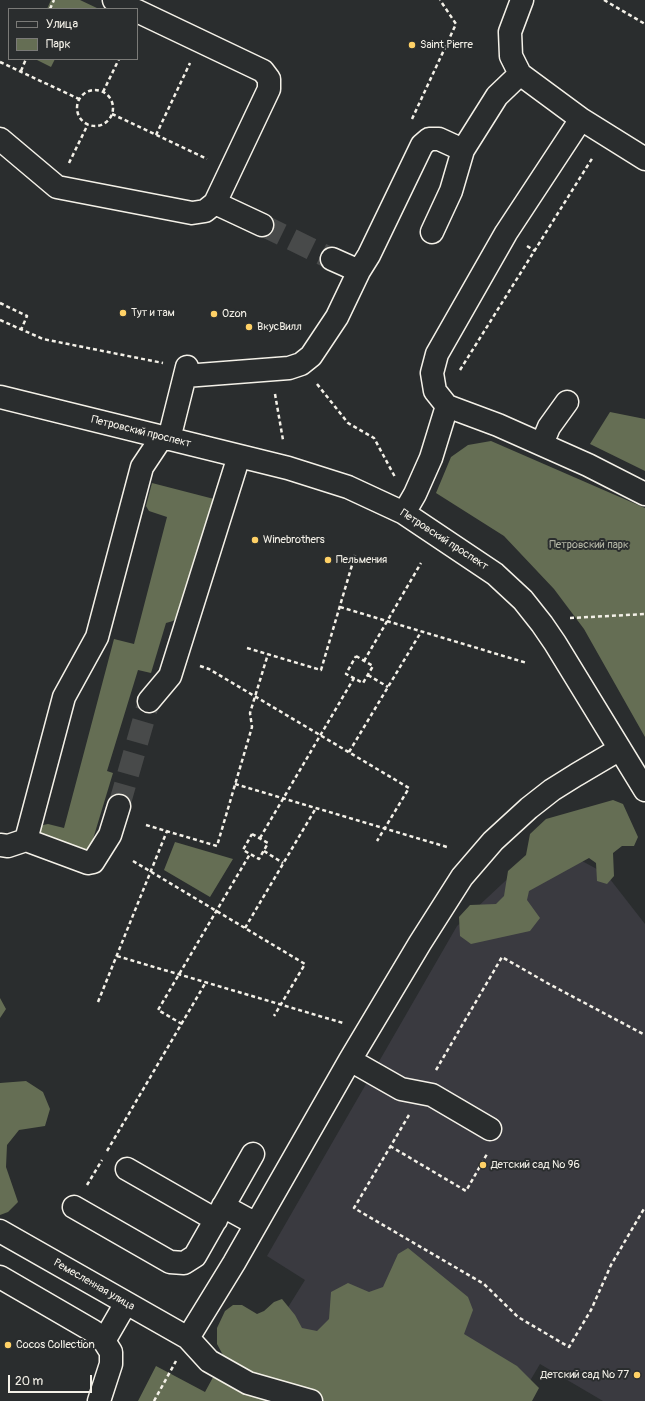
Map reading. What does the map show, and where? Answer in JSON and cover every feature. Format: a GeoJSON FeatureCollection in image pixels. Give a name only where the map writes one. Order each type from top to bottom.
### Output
{"type":"FeatureCollection","features":[{"type":"Feature","properties":{"kind":"street"},"geometry":{"type":"LineString","coordinates":[[114,0],[131,8]]}},
{"type":"Feature","properties":{"kind":"street"},"geometry":{"type":"LineString","coordinates":[[522,0],[510,32],[510,56],[520,74],[581,120],[645,159]]}},
{"type":"Feature","properties":{"kind":"street"},"geometry":{"type":"LineString","coordinates":[[0,139],[57,187],[192,213],[206,211],[215,203],[269,89],[269,78],[262,71],[138,11]]}},
{"type":"Feature","properties":{"kind":"street"},"geometry":{"type":"LineString","coordinates":[[432,232],[451,191],[463,150],[497,96],[520,74]]}},
{"type":"Feature","properties":{"kind":"street"},"geometry":{"type":"LineString","coordinates":[[581,120],[506,233],[437,354],[432,373],[435,391],[447,406],[498,425],[542,444],[645,494]]}},
{"type":"Feature","properties":{"kind":"street"},"geometry":{"type":"LineString","coordinates":[[26,840],[64,697],[97,636],[142,467],[166,438],[186,372],[289,368],[301,364],[311,356],[337,317],[359,271],[369,255],[422,145],[429,139],[439,139],[463,150]]}},
{"type":"Feature","properties":{"kind":"street"},"geometry":{"type":"LineString","coordinates":[[215,203],[262,225]]}},
{"type":"Feature","properties":{"kind":"street"},"geometry":{"type":"LineString","coordinates":[[332,259],[359,271]]}},
{"type":"Feature","properties":{"kind":"street","name":"Петровский проспект"},"geometry":{"type":"LineString","coordinates":[[0,396],[288,468],[348,487],[404,513],[495,574],[523,600],[555,643],[645,790]]}},
{"type":"Feature","properties":{"kind":"street"},"geometry":{"type":"LineString","coordinates":[[542,444],[549,427],[567,402]]}},
{"type":"Feature","properties":{"kind":"street"},"geometry":{"type":"LineString","coordinates":[[404,513],[415,494],[431,458],[447,406]]}},
{"type":"Feature","properties":{"kind":"street"},"geometry":{"type":"LineString","coordinates":[[149,701],[170,676],[239,456]]}},
{"type":"Feature","properties":{"kind":"street"},"geometry":{"type":"LineString","coordinates":[[188,1338],[212,1300],[350,1060],[420,943],[462,878],[493,841],[529,808],[552,790],[620,749]]}},
{"type":"Feature","properties":{"kind":"street"},"geometry":{"type":"LineString","coordinates":[[0,846],[8,846],[26,840],[88,863],[93,862],[110,835],[119,806]]}},
{"type":"Feature","properties":{"kind":"street"},"geometry":{"type":"LineString","coordinates":[[350,1060],[401,1089],[432,1095],[490,1129]]}},
{"type":"Feature","properties":{"kind":"street"},"geometry":{"type":"LineString","coordinates":[[74,1207],[170,1262],[184,1263],[195,1256],[253,1154]]}},
{"type":"Feature","properties":{"kind":"street"},"geometry":{"type":"LineString","coordinates":[[127,1169],[220,1213],[256,1224]]}},
{"type":"Feature","properties":{"kind":"street","name":"Ремесленная улица"},"geometry":{"type":"LineString","coordinates":[[0,1231],[188,1338],[209,1361],[248,1383],[310,1401]]}},
{"type":"Feature","properties":{"kind":"street"},"geometry":{"type":"LineString","coordinates":[[0,1277],[94,1331],[104,1342],[111,1352],[111,1364],[99,1401]]}},
{"type":"Feature","properties":{"kind":"street"},"geometry":{"type":"LineString","coordinates":[[104,1342],[126,1303]]}},
{"type":"Feature","properties":{"kind":"path"},"geometry":{"type":"LineString","coordinates":[[412,119],[456,24],[440,0]]}},
{"type":"Feature","properties":{"kind":"path"},"geometry":{"type":"LineString","coordinates":[[604,0],[645,24]]}},
{"type":"Feature","properties":{"kind":"path"},"geometry":{"type":"LineString","coordinates":[[156,135],[200,41]]}},
{"type":"Feature","properties":{"kind":"path"},"geometry":{"type":"LineString","coordinates":[[20,71],[26,60]]}},
{"type":"Feature","properties":{"kind":"path"},"geometry":{"type":"LineString","coordinates":[[103,92],[119,60]]}},
{"type":"Feature","properties":{"kind":"path"},"geometry":{"type":"LineString","coordinates":[[0,62],[80,99]]}},
{"type":"Feature","properties":{"kind":"path"},"geometry":{"type":"LineString","coordinates":[[94,90],[103,92],[110,97],[113,106],[112,114],[106,122],[97,125],[88,124],[80,118],[77,108],[80,99],[86,92],[94,90]]}},
{"type":"Feature","properties":{"kind":"path"},"geometry":{"type":"LineString","coordinates":[[112,114],[230,170]]}},
{"type":"Feature","properties":{"kind":"path"},"geometry":{"type":"LineString","coordinates":[[57,187],[88,124]]}},
{"type":"Feature","properties":{"kind":"path"},"geometry":{"type":"LineString","coordinates":[[460,370],[607,135]]}},
{"type":"Feature","properties":{"kind":"path"},"geometry":{"type":"LineString","coordinates":[[0,303],[27,316],[21,330]]}},
{"type":"Feature","properties":{"kind":"path"},"geometry":{"type":"LineString","coordinates":[[0,320],[43,339],[186,372]]}},
{"type":"Feature","properties":{"kind":"path"},"geometry":{"type":"LineString","coordinates":[[301,364],[348,423],[374,438],[398,484]]}},
{"type":"Feature","properties":{"kind":"path"},"geometry":{"type":"LineString","coordinates":[[271,369],[288,468]]}},
{"type":"Feature","properties":{"kind":"path"},"geometry":{"type":"LineString","coordinates":[[247,648],[321,670],[356,555]]}},
{"type":"Feature","properties":{"kind":"path"},"geometry":{"type":"LineString","coordinates":[[364,661],[421,563]]}},
{"type":"Feature","properties":{"kind":"path"},"geometry":{"type":"LineString","coordinates":[[340,607],[527,663]]}},
{"type":"Feature","properties":{"kind":"path"},"geometry":{"type":"LineString","coordinates":[[568,618],[645,614]]}},
{"type":"Feature","properties":{"kind":"path"},"geometry":{"type":"LineString","coordinates":[[349,752],[421,632]]}},
{"type":"Feature","properties":{"kind":"path"},"geometry":{"type":"LineString","coordinates":[[146,825],[217,846],[252,727],[250,713],[268,654]]}},
{"type":"Feature","properties":{"kind":"path"},"geometry":{"type":"LineString","coordinates":[[356,656],[373,666],[368,674],[363,683],[346,674],[356,656]]}},
{"type":"Feature","properties":{"kind":"path"},"geometry":{"type":"LineString","coordinates":[[209,669],[409,788],[377,841]]}},
{"type":"Feature","properties":{"kind":"path"},"geometry":{"type":"LineString","coordinates":[[368,674],[388,687]]}},
{"type":"Feature","properties":{"kind":"path"},"geometry":{"type":"LineString","coordinates":[[260,838],[354,678]]}},
{"type":"Feature","properties":{"kind":"path"},"geometry":{"type":"LineString","coordinates":[[235,784],[447,846]]}},
{"type":"Feature","properties":{"kind":"path"},"geometry":{"type":"LineString","coordinates":[[245,928],[316,808]]}},
{"type":"Feature","properties":{"kind":"path"},"geometry":{"type":"LineString","coordinates":[[98,1002],[167,831]]}},
{"type":"Feature","properties":{"kind":"path"},"geometry":{"type":"LineString","coordinates":[[252,834],[260,838],[268,843],[259,859],[243,850],[252,834]]}},
{"type":"Feature","properties":{"kind":"path"},"geometry":{"type":"LineString","coordinates":[[264,851],[283,863]]}},
{"type":"Feature","properties":{"kind":"path"},"geometry":{"type":"LineString","coordinates":[[182,1024],[158,1010],[250,854]]}},
{"type":"Feature","properties":{"kind":"path"},"geometry":{"type":"LineString","coordinates":[[133,861],[305,964],[274,1016]]}},
{"type":"Feature","properties":{"kind":"path"},"geometry":{"type":"LineString","coordinates":[[117,956],[344,1023]]}},
{"type":"Feature","properties":{"kind":"path"},"geometry":{"type":"LineString","coordinates":[[645,1035],[502,957],[354,1208],[484,1284],[518,1317],[569,1347],[590,1310],[611,1265],[645,1207]]}},
{"type":"Feature","properties":{"kind":"path"},"geometry":{"type":"LineString","coordinates":[[106,1152],[206,982]]}},
{"type":"Feature","properties":{"kind":"path"},"geometry":{"type":"LineString","coordinates":[[390,1146],[466,1191],[499,1134],[490,1129]]}},
{"type":"Feature","properties":{"kind":"path"},"geometry":{"type":"LineString","coordinates":[[74,1207],[102,1159]]}},
{"type":"Feature","properties":{"kind":"path"},"geometry":{"type":"LineString","coordinates":[[154,1401],[188,1338]]}},
{"type":"Feature","properties":{"kind":"shaded area","name":"Детский сад № 96"},"geometry":{"type":"Polygon","coordinates":[[[547,842],[606,874],[645,924],[645,1401],[603,1401],[540,1364],[518,1401],[277,1325],[305,1280],[267,1256],[457,926],[547,842]]]}},
{"type":"Feature","properties":{"kind":"green space"},"geometry":{"type":"Polygon","coordinates":[[[51,0],[80,0],[97,8],[47,8],[51,0]]]}},
{"type":"Feature","properties":{"kind":"green space"},"geometry":{"type":"Polygon","coordinates":[[[37,60],[54,60],[51,67],[37,60]]]}},
{"type":"Feature","properties":{"kind":"green space"},"geometry":{"type":"Polygon","coordinates":[[[610,412],[645,419],[645,471],[590,444],[610,412]]]}},
{"type":"Feature","properties":{"kind":"green space","name":"Петровский парк"},"geometry":{"type":"Polygon","coordinates":[[[491,441],[645,508],[645,737],[584,629],[554,589],[504,536],[436,493],[451,457],[468,445],[491,441]]]}},
{"type":"Feature","properties":{"kind":"green space"},"geometry":{"type":"Polygon","coordinates":[[[152,483],[214,499],[180,614],[173,621],[166,623],[151,673],[138,670],[107,771],[113,773],[90,849],[83,852],[42,837],[40,828],[43,825],[48,824],[64,828],[114,639],[134,644],[167,517],[149,511],[146,506],[152,483]]]}},
{"type":"Feature","properties":{"kind":"green space"},"geometry":{"type":"Polygon","coordinates":[[[613,800],[623,804],[638,837],[634,846],[622,846],[613,853],[614,876],[607,884],[597,881],[596,863],[589,858],[529,891],[527,900],[540,918],[530,931],[471,944],[460,936],[459,917],[470,905],[496,904],[504,896],[508,871],[526,855],[530,834],[546,819],[613,800]]]}},
{"type":"Feature","properties":{"kind":"green space"},"geometry":{"type":"Polygon","coordinates":[[[175,842],[233,859],[210,897],[164,870],[175,842]]]}},
{"type":"Feature","properties":{"kind":"green space"},"geometry":{"type":"Polygon","coordinates":[[[0,998],[6,1009],[0,1018],[0,998]]]}},
{"type":"Feature","properties":{"kind":"green space"},"geometry":{"type":"Polygon","coordinates":[[[26,1081],[43,1092],[50,1109],[45,1126],[19,1130],[7,1145],[6,1167],[18,1202],[8,1212],[0,1215],[0,1083],[26,1081]]]}},
{"type":"Feature","properties":{"kind":"green space"},"geometry":{"type":"Polygon","coordinates":[[[408,1248],[468,1297],[473,1310],[464,1334],[517,1366],[539,1388],[532,1401],[138,1401],[156,1366],[205,1392],[224,1357],[217,1344],[217,1328],[225,1311],[233,1305],[242,1305],[257,1314],[264,1311],[274,1302],[282,1299],[295,1315],[302,1328],[317,1331],[329,1319],[331,1292],[348,1283],[369,1292],[383,1287],[398,1254],[408,1248]]]}},
{"type":"Feature","properties":{"kind":"tunnel"},"geometry":{"type":"LineString","coordinates":[[262,225],[332,259]]}},
{"type":"Feature","properties":{"kind":"tunnel"},"geometry":{"type":"LineString","coordinates":[[119,806],[149,701]]}},
{"type":"Feature","properties":{"kind":"place","name":"Saint Pierre"},"geometry":{"type":"Point","coordinates":[412,45]}},
{"type":"Feature","properties":{"kind":"place","name":"Тут и там"},"geometry":{"type":"Point","coordinates":[123,313]}},
{"type":"Feature","properties":{"kind":"place","name":"Ozon"},"geometry":{"type":"Point","coordinates":[214,314]}},
{"type":"Feature","properties":{"kind":"place","name":"ВкусВилл"},"geometry":{"type":"Point","coordinates":[249,327]}},
{"type":"Feature","properties":{"kind":"place","name":"Winebrothers"},"geometry":{"type":"Point","coordinates":[255,540]}},
{"type":"Feature","properties":{"kind":"place","name":"Пельмения"},"geometry":{"type":"Point","coordinates":[328,560]}},
{"type":"Feature","properties":{"kind":"place","name":"Детский сад № 96"},"geometry":{"type":"Point","coordinates":[483,1165]}},
{"type":"Feature","properties":{"kind":"place","name":"Cocos Collection"},"geometry":{"type":"Point","coordinates":[8,1345]}},
{"type":"Feature","properties":{"kind":"place","name":"Детский сад № 77"},"geometry":{"type":"Point","coordinates":[637,1375]}}]}
